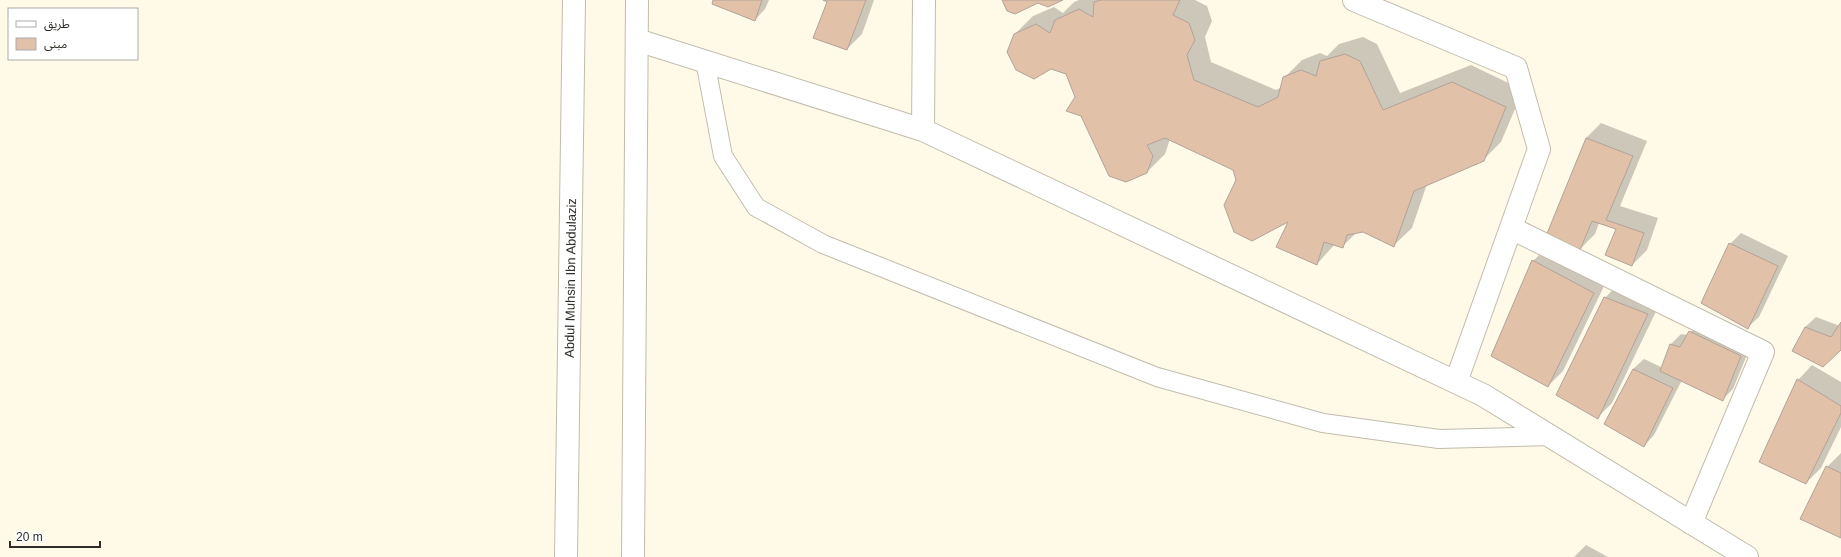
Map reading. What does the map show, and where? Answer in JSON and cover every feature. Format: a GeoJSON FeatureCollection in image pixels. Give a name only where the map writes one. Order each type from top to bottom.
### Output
{"type":"FeatureCollection","features":[{"type":"Feature","properties":{"kind":"street","name":"Abdul Muhsin Ibn Abdulaziz"},"geometry":{"type":"LineString","coordinates":[[566,557],[574,0]]}},
{"type":"Feature","properties":{"kind":"street"},"geometry":{"type":"LineString","coordinates":[[633,557],[637,0]]}},
{"type":"Feature","properties":{"kind":"street"},"geometry":{"type":"LineString","coordinates":[[923,130],[924,0]]}},
{"type":"Feature","properties":{"kind":"street"},"geometry":{"type":"LineString","coordinates":[[1354,0],[1516,68],[1539,149],[1456,382]]}},
{"type":"Feature","properties":{"kind":"street"},"geometry":{"type":"LineString","coordinates":[[637,40],[923,130],[1483,395],[1747,557]]}},
{"type":"Feature","properties":{"kind":"street"},"geometry":{"type":"LineString","coordinates":[[1511,228],[1763,352],[1691,523]]}},
{"type":"Feature","properties":{"kind":"lane"},"geometry":{"type":"LineString","coordinates":[[705,61],[723,156],[756,207],[823,244],[1158,376],[1323,423],[1439,439],[1550,436]]}},
{"type":"Feature","properties":{"kind":"building"},"geometry":{"type":"Polygon","coordinates":[[[713,0],[762,0],[755,21],[712,4],[713,0]]]}},
{"type":"Feature","properties":{"kind":"building"},"geometry":{"type":"Polygon","coordinates":[[[823,0],[866,0],[847,50],[813,38],[827,2],[823,0]]]}},
{"type":"Feature","properties":{"kind":"building"},"geometry":{"type":"Polygon","coordinates":[[[1002,0],[1063,0],[1048,7],[1038,3],[1015,14],[1007,11],[1002,0]]]}},
{"type":"Feature","properties":{"kind":"building"},"geometry":{"type":"Polygon","coordinates":[[[1101,0],[1180,0],[1173,15],[1189,23],[1195,40],[1187,55],[1194,80],[1258,107],[1278,97],[1283,77],[1301,70],[1316,76],[1320,61],[1345,54],[1360,61],[1383,110],[1452,82],[1506,107],[1484,161],[1414,191],[1394,247],[1363,232],[1347,235],[1343,248],[1324,242],[1317,265],[1276,247],[1288,222],[1252,241],[1234,232],[1224,205],[1236,180],[1233,170],[1165,138],[1147,145],[1153,156],[1147,173],[1126,182],[1109,176],[1081,116],[1066,111],[1075,97],[1066,74],[1051,69],[1034,79],[1016,70],[1007,52],[1014,34],[1036,24],[1050,33],[1055,20],[1079,9],[1093,17],[1094,2],[1101,0]]]}},
{"type":"Feature","properties":{"kind":"building"},"geometry":{"type":"Polygon","coordinates":[[[1586,138],[1633,156],[1606,220],[1644,233],[1632,266],[1605,255],[1616,229],[1592,221],[1580,250],[1546,236],[1586,138]]]}},
{"type":"Feature","properties":{"kind":"building"},"geometry":{"type":"Polygon","coordinates":[[[1729,243],[1778,266],[1748,329],[1701,303],[1729,243]]]}},
{"type":"Feature","properties":{"kind":"building"},"geometry":{"type":"Polygon","coordinates":[[[1532,260],[1594,293],[1548,387],[1491,356],[1532,260]]]}},
{"type":"Feature","properties":{"kind":"building"},"geometry":{"type":"Polygon","coordinates":[[[1604,297],[1648,314],[1598,419],[1556,395],[1604,297]]]}},
{"type":"Feature","properties":{"kind":"building"},"geometry":{"type":"Polygon","coordinates":[[[1841,322],[1841,350],[1823,367],[1792,351],[1805,327],[1831,337],[1841,322]]]}},
{"type":"Feature","properties":{"kind":"building"},"geometry":{"type":"Polygon","coordinates":[[[1689,331],[1741,356],[1723,401],[1660,371],[1670,344],[1680,347],[1689,331]]]}},
{"type":"Feature","properties":{"kind":"building"},"geometry":{"type":"Polygon","coordinates":[[[1633,369],[1673,388],[1644,447],[1604,424],[1633,369]]]}},
{"type":"Feature","properties":{"kind":"building"},"geometry":{"type":"Polygon","coordinates":[[[1797,379],[1841,406],[1841,413],[1806,484],[1759,462],[1797,379]]]}},
{"type":"Feature","properties":{"kind":"building"},"geometry":{"type":"Polygon","coordinates":[[[1826,466],[1841,473],[1841,538],[1800,519],[1826,466]]]}}]}
